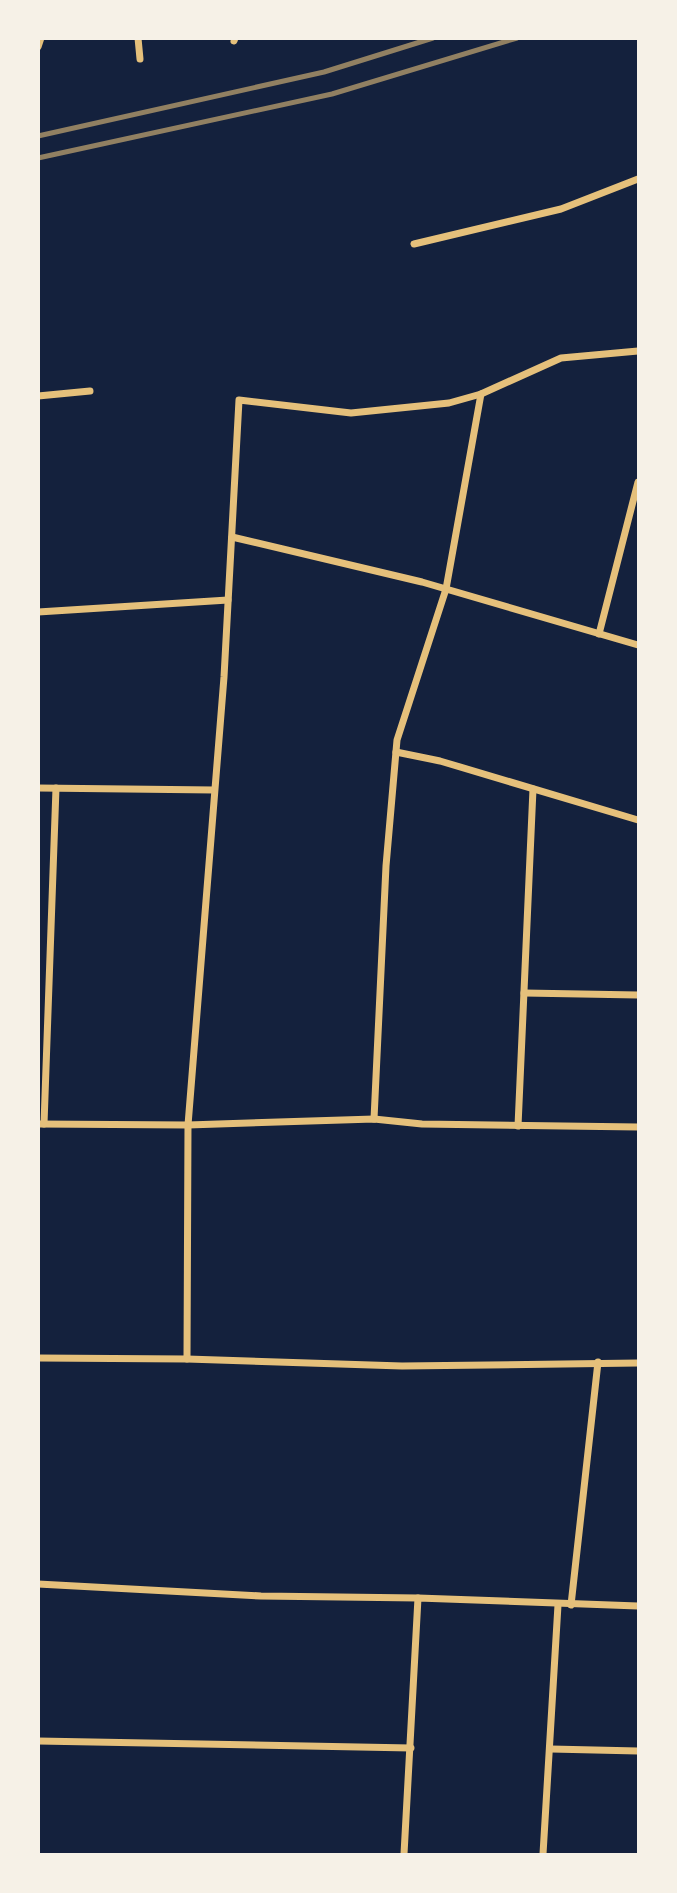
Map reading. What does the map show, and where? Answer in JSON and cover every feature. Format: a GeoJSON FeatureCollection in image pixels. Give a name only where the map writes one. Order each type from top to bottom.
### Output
{"type":"FeatureCollection","features":[{"type":"Feature","properties":{"kind":"street"},"geometry":{"type":"LineString","coordinates":[[38,47],[41,38]]}},
{"type":"Feature","properties":{"kind":"street"},"geometry":{"type":"LineString","coordinates":[[138,38],[140,59]]}},
{"type":"Feature","properties":{"kind":"street"},"geometry":{"type":"LineString","coordinates":[[414,244],[561,209],[639,179]]}},
{"type":"Feature","properties":{"kind":"street"},"geometry":{"type":"LineString","coordinates":[[187,1359],[188,1125],[228,600],[239,400],[351,413],[449,403],[481,394],[561,358],[639,351]]}},
{"type":"Feature","properties":{"kind":"street"},"geometry":{"type":"LineString","coordinates":[[38,396],[90,391]]}},
{"type":"Feature","properties":{"kind":"street"},"geometry":{"type":"LineString","coordinates":[[374,1119],[386,866],[397,740],[446,589],[481,394]]}},
{"type":"Feature","properties":{"kind":"street"},"geometry":{"type":"LineString","coordinates":[[599,634],[639,482]]}},
{"type":"Feature","properties":{"kind":"street"},"geometry":{"type":"LineString","coordinates":[[232,537],[446,589],[639,645]]}},
{"type":"Feature","properties":{"kind":"street"},"geometry":{"type":"LineString","coordinates":[[38,612],[228,600]]}},
{"type":"Feature","properties":{"kind":"street"},"geometry":{"type":"LineString","coordinates":[[396,752],[440,761],[639,820]]}},
{"type":"Feature","properties":{"kind":"street"},"geometry":{"type":"LineString","coordinates":[[38,788],[214,790]]}},
{"type":"Feature","properties":{"kind":"street"},"geometry":{"type":"LineString","coordinates":[[56,788],[41,1124],[188,1125],[374,1119],[422,1124],[639,1127]]}},
{"type":"Feature","properties":{"kind":"street"},"geometry":{"type":"LineString","coordinates":[[518,1126],[533,789]]}},
{"type":"Feature","properties":{"kind":"street"},"geometry":{"type":"LineString","coordinates":[[38,960],[50,961]]}},
{"type":"Feature","properties":{"kind":"street"},"geometry":{"type":"LineString","coordinates":[[524,993],[639,995]]}},
{"type":"Feature","properties":{"kind":"street"},"geometry":{"type":"LineString","coordinates":[[38,1359],[187,1359],[402,1366],[639,1363]]}},
{"type":"Feature","properties":{"kind":"street"},"geometry":{"type":"LineString","coordinates":[[571,1605],[598,1362]]}},
{"type":"Feature","properties":{"kind":"street"},"geometry":{"type":"LineString","coordinates":[[38,1584],[261,1595],[639,1606]]}},
{"type":"Feature","properties":{"kind":"street"},"geometry":{"type":"LineString","coordinates":[[404,1854],[418,1598]]}},
{"type":"Feature","properties":{"kind":"street"},"geometry":{"type":"LineString","coordinates":[[543,1854],[558,1605]]}},
{"type":"Feature","properties":{"kind":"street"},"geometry":{"type":"LineString","coordinates":[[38,1741],[411,1748]]}},
{"type":"Feature","properties":{"kind":"street"},"geometry":{"type":"LineString","coordinates":[[551,1749],[639,1751]]}},
{"type":"Feature","properties":{"kind":"railway"},"geometry":{"type":"LineString","coordinates":[[38,136],[324,72],[433,38]]}},
{"type":"Feature","properties":{"kind":"railway"},"geometry":{"type":"LineString","coordinates":[[38,158],[332,94],[517,38]]}}]}
